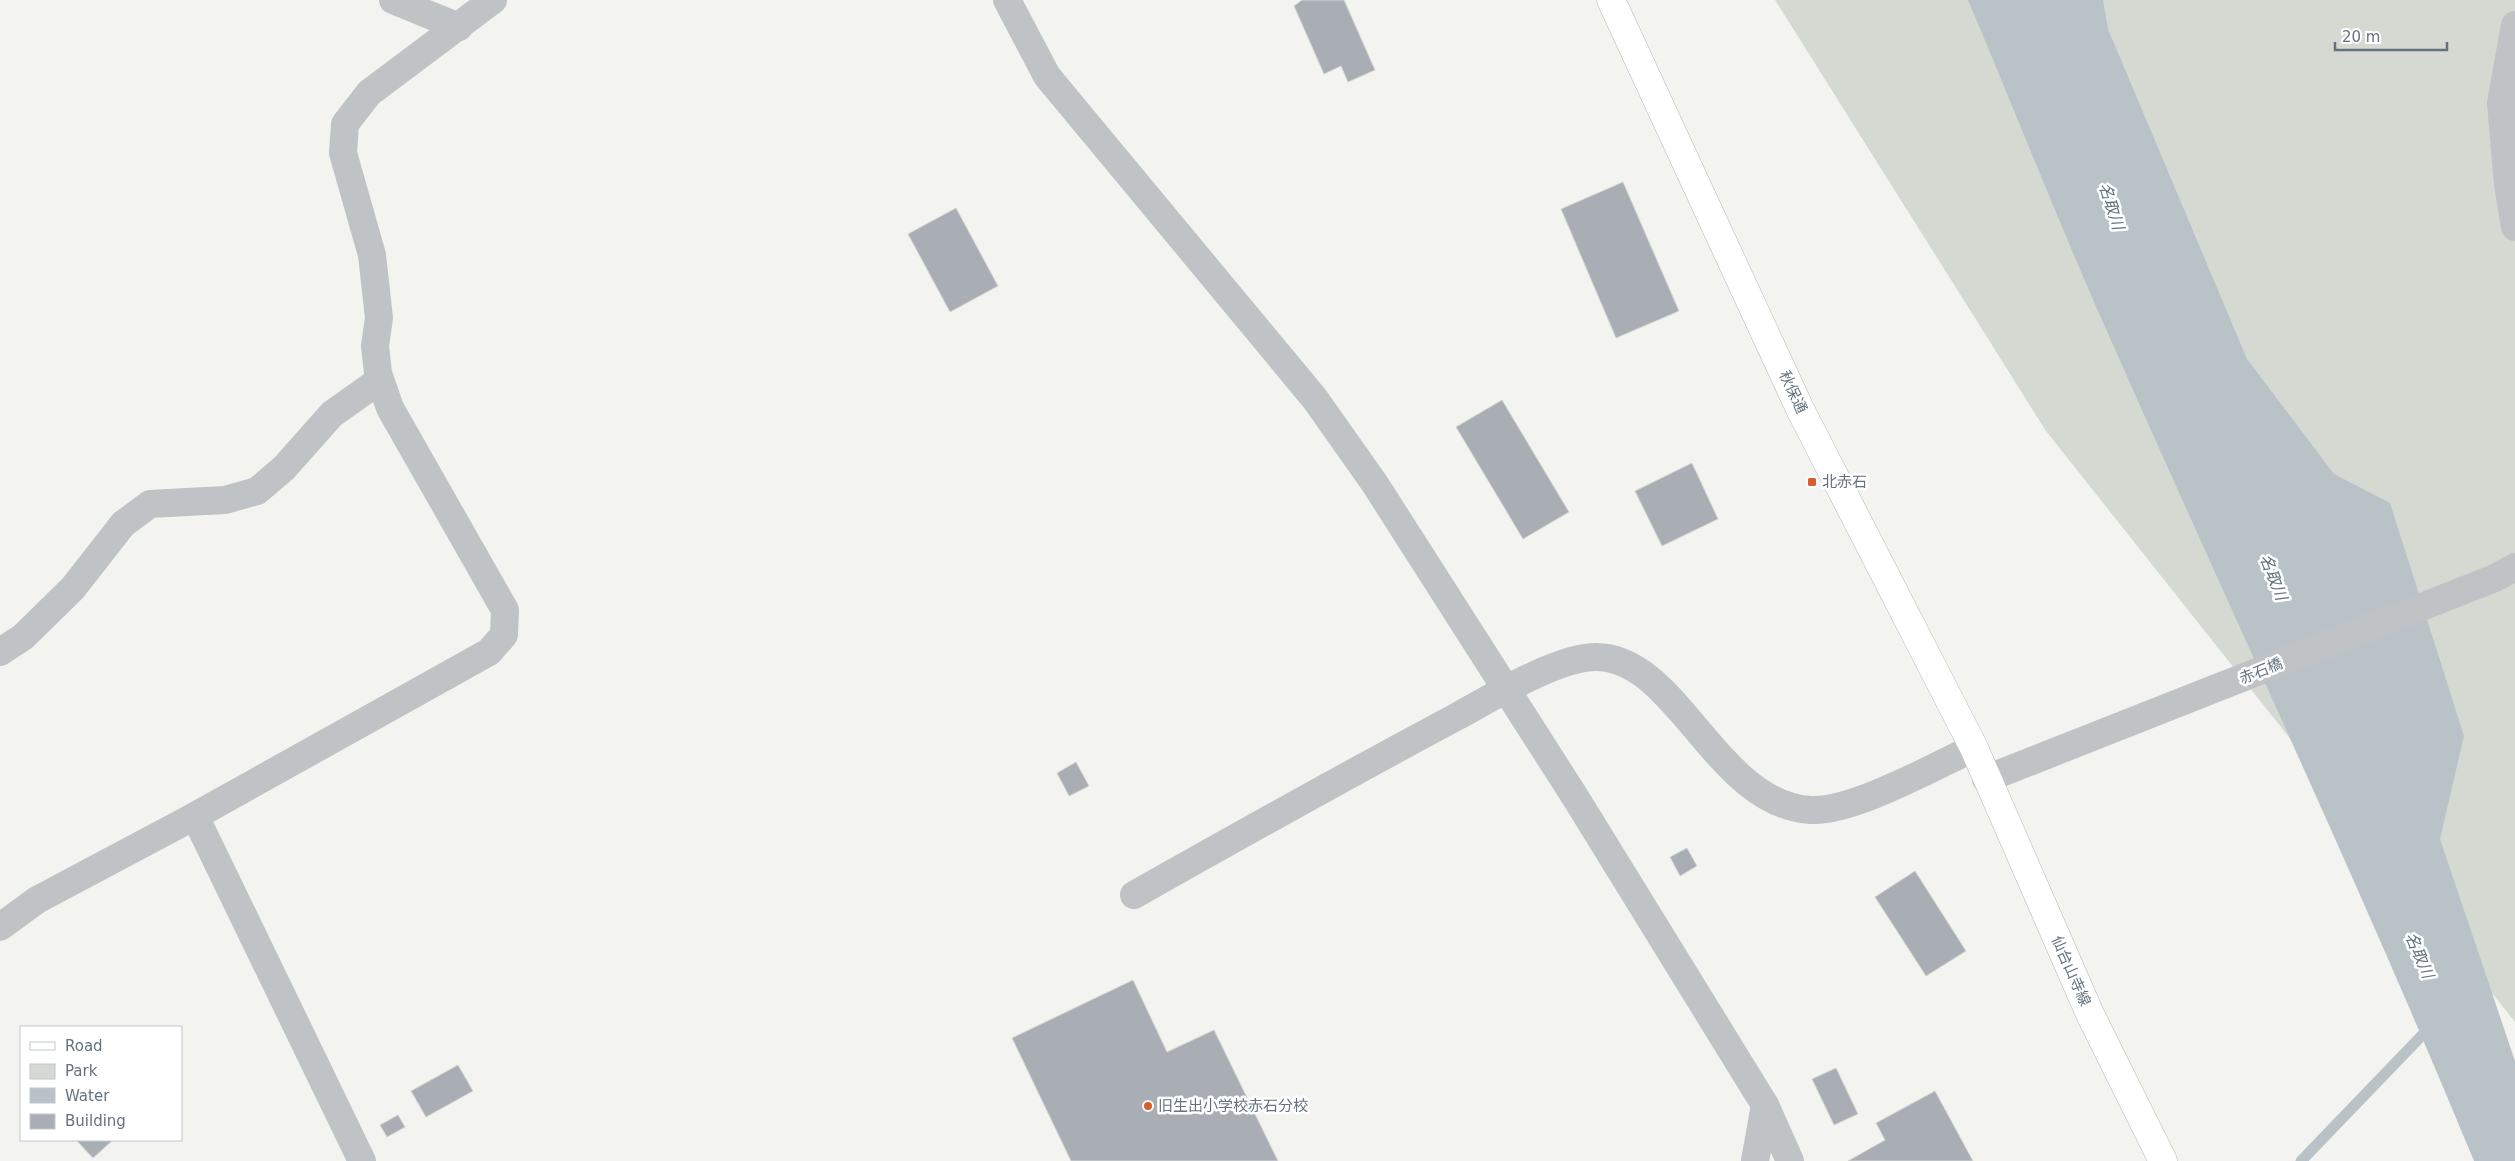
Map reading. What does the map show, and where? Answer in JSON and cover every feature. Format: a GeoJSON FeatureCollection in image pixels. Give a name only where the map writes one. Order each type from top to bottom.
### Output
{"type":"FeatureCollection","features":[{"type":"Feature","properties":{"kind":"main road","name":"秋保通"},"geometry":{"type":"LineString","coordinates":[[1611,0],[1800,409],[1974,748],[1986,779]]}},
{"type":"Feature","properties":{"kind":"main road","name":"仙台山寺線"},"geometry":{"type":"LineString","coordinates":[[1986,779],[2090,1014],[2163,1161]]}},
{"type":"Feature","properties":{"kind":"street"},"geometry":{"type":"LineString","coordinates":[[393,0],[459,26]]}},
{"type":"Feature","properties":{"kind":"street"},"geometry":{"type":"LineString","coordinates":[[0,926],[38,900],[195,816],[489,652],[504,635],[505,610],[390,408],[380,380],[375,346],[380,318],[372,255],[343,152],[345,124],[369,93],[493,0]]}},
{"type":"Feature","properties":{"kind":"street"},"geometry":{"type":"LineString","coordinates":[[1007,0],[1047,76],[1315,399],[1375,484],[1577,800],[1765,1105],[1790,1161]]}},
{"type":"Feature","properties":{"kind":"street"},"geometry":{"type":"LineString","coordinates":[[2515,25],[2501,103],[2508,185],[2515,227]]}},
{"type":"Feature","properties":{"kind":"street"},"geometry":{"type":"LineString","coordinates":[[0,652],[23,637],[73,588],[123,524],[150,504],[225,500],[257,491],[284,468],[332,414],[380,380]]}},
{"type":"Feature","properties":{"kind":"street","name":"赤石橋"},"geometry":{"type":"LineString","coordinates":[[1986,779],[2505,572]]}},
{"type":"Feature","properties":{"kind":"street"},"geometry":{"type":"LineString","coordinates":[[1134,895],[1355,770],[1506,690],[1559,665],[1594,657],[1612,659],[1636,668],[1665,694],[1736,772],[1757,790],[1781,804],[1810,810],[1834,808],[1859,800],[1974,748]]}},
{"type":"Feature","properties":{"kind":"street"},"geometry":{"type":"LineString","coordinates":[[195,816],[362,1161]]}},
{"type":"Feature","properties":{"kind":"street"},"geometry":{"type":"LineString","coordinates":[[1756,1161],[1765,1105]]}},
{"type":"Feature","properties":{"kind":"green space"},"geometry":{"type":"Polygon","coordinates":[[[1775,0],[2515,0],[2515,1022],[2046,431],[1775,0]]]}},
{"type":"Feature","properties":{"kind":"water","name":"名取川"},"geometry":{"type":"Polygon","coordinates":[[[1968,0],[2103,0],[2108,29],[2247,359],[2334,474],[2390,503],[2464,736],[2440,839],[2515,1061],[2515,1161],[2474,1161],[2383,947],[2098,311],[1968,0]]]}},
{"type":"Feature","properties":{"kind":"building"},"geometry":{"type":"Polygon","coordinates":[[[1302,0],[1344,0],[1375,70],[1348,82],[1341,66],[1324,74],[1294,6],[1302,0]]]}},
{"type":"Feature","properties":{"kind":"building"},"geometry":{"type":"Polygon","coordinates":[[[1623,182],[1679,311],[1616,338],[1561,209],[1623,182]]]}},
{"type":"Feature","properties":{"kind":"building"},"geometry":{"type":"Polygon","coordinates":[[[956,208],[998,286],[950,312],[908,234],[956,208]]]}},
{"type":"Feature","properties":{"kind":"building"},"geometry":{"type":"Polygon","coordinates":[[[1502,400],[1569,512],[1523,539],[1456,427],[1502,400]]]}},
{"type":"Feature","properties":{"kind":"building"},"geometry":{"type":"Polygon","coordinates":[[[1692,463],[1718,519],[1662,546],[1635,491],[1692,463]]]}},
{"type":"Feature","properties":{"kind":"building"},"geometry":{"type":"Polygon","coordinates":[[[1076,762],[1089,786],[1069,796],[1057,773],[1076,762]]]}},
{"type":"Feature","properties":{"kind":"building"},"geometry":{"type":"Polygon","coordinates":[[[1687,848],[1697,866],[1680,876],[1670,857],[1687,848]]]}},
{"type":"Feature","properties":{"kind":"building"},"geometry":{"type":"Polygon","coordinates":[[[1915,871],[1966,951],[1926,976],[1875,897],[1915,871]]]}},
{"type":"Feature","properties":{"kind":"building","name":"旧生出小学校赤石分校"},"geometry":{"type":"Polygon","coordinates":[[[1133,980],[1167,1052],[1214,1030],[1278,1161],[1071,1161],[1012,1038],[1133,980]]]}},
{"type":"Feature","properties":{"kind":"building"},"geometry":{"type":"Polygon","coordinates":[[[458,1065],[473,1091],[426,1117],[411,1091],[458,1065]]]}},
{"type":"Feature","properties":{"kind":"building"},"geometry":{"type":"Polygon","coordinates":[[[1836,1068],[1858,1114],[1834,1125],[1812,1079],[1836,1068]]]}},
{"type":"Feature","properties":{"kind":"building"},"geometry":{"type":"Polygon","coordinates":[[[1935,1091],[1973,1161],[1848,1161],[1885,1140],[1876,1123],[1935,1091]]]}},
{"type":"Feature","properties":{"kind":"building"},"geometry":{"type":"Polygon","coordinates":[[[398,1115],[405,1127],[387,1137],[380,1125],[398,1115]]]}},
{"type":"Feature","properties":{"kind":"building"},"geometry":{"type":"Polygon","coordinates":[[[77,1141],[112,1141],[93,1158],[77,1141]]]}},
{"type":"Feature","properties":{"kind":"waterway"},"geometry":{"type":"LineString","coordinates":[[2301,1161],[2432,1025]]}},
{"type":"Feature","properties":{"kind":"place","name":"北赤石"},"geometry":{"type":"Point","coordinates":[1812,482]}},
{"type":"Feature","properties":{"kind":"place","name":"旧生出小学校赤石分校"},"geometry":{"type":"Point","coordinates":[1148,1106]}}]}
